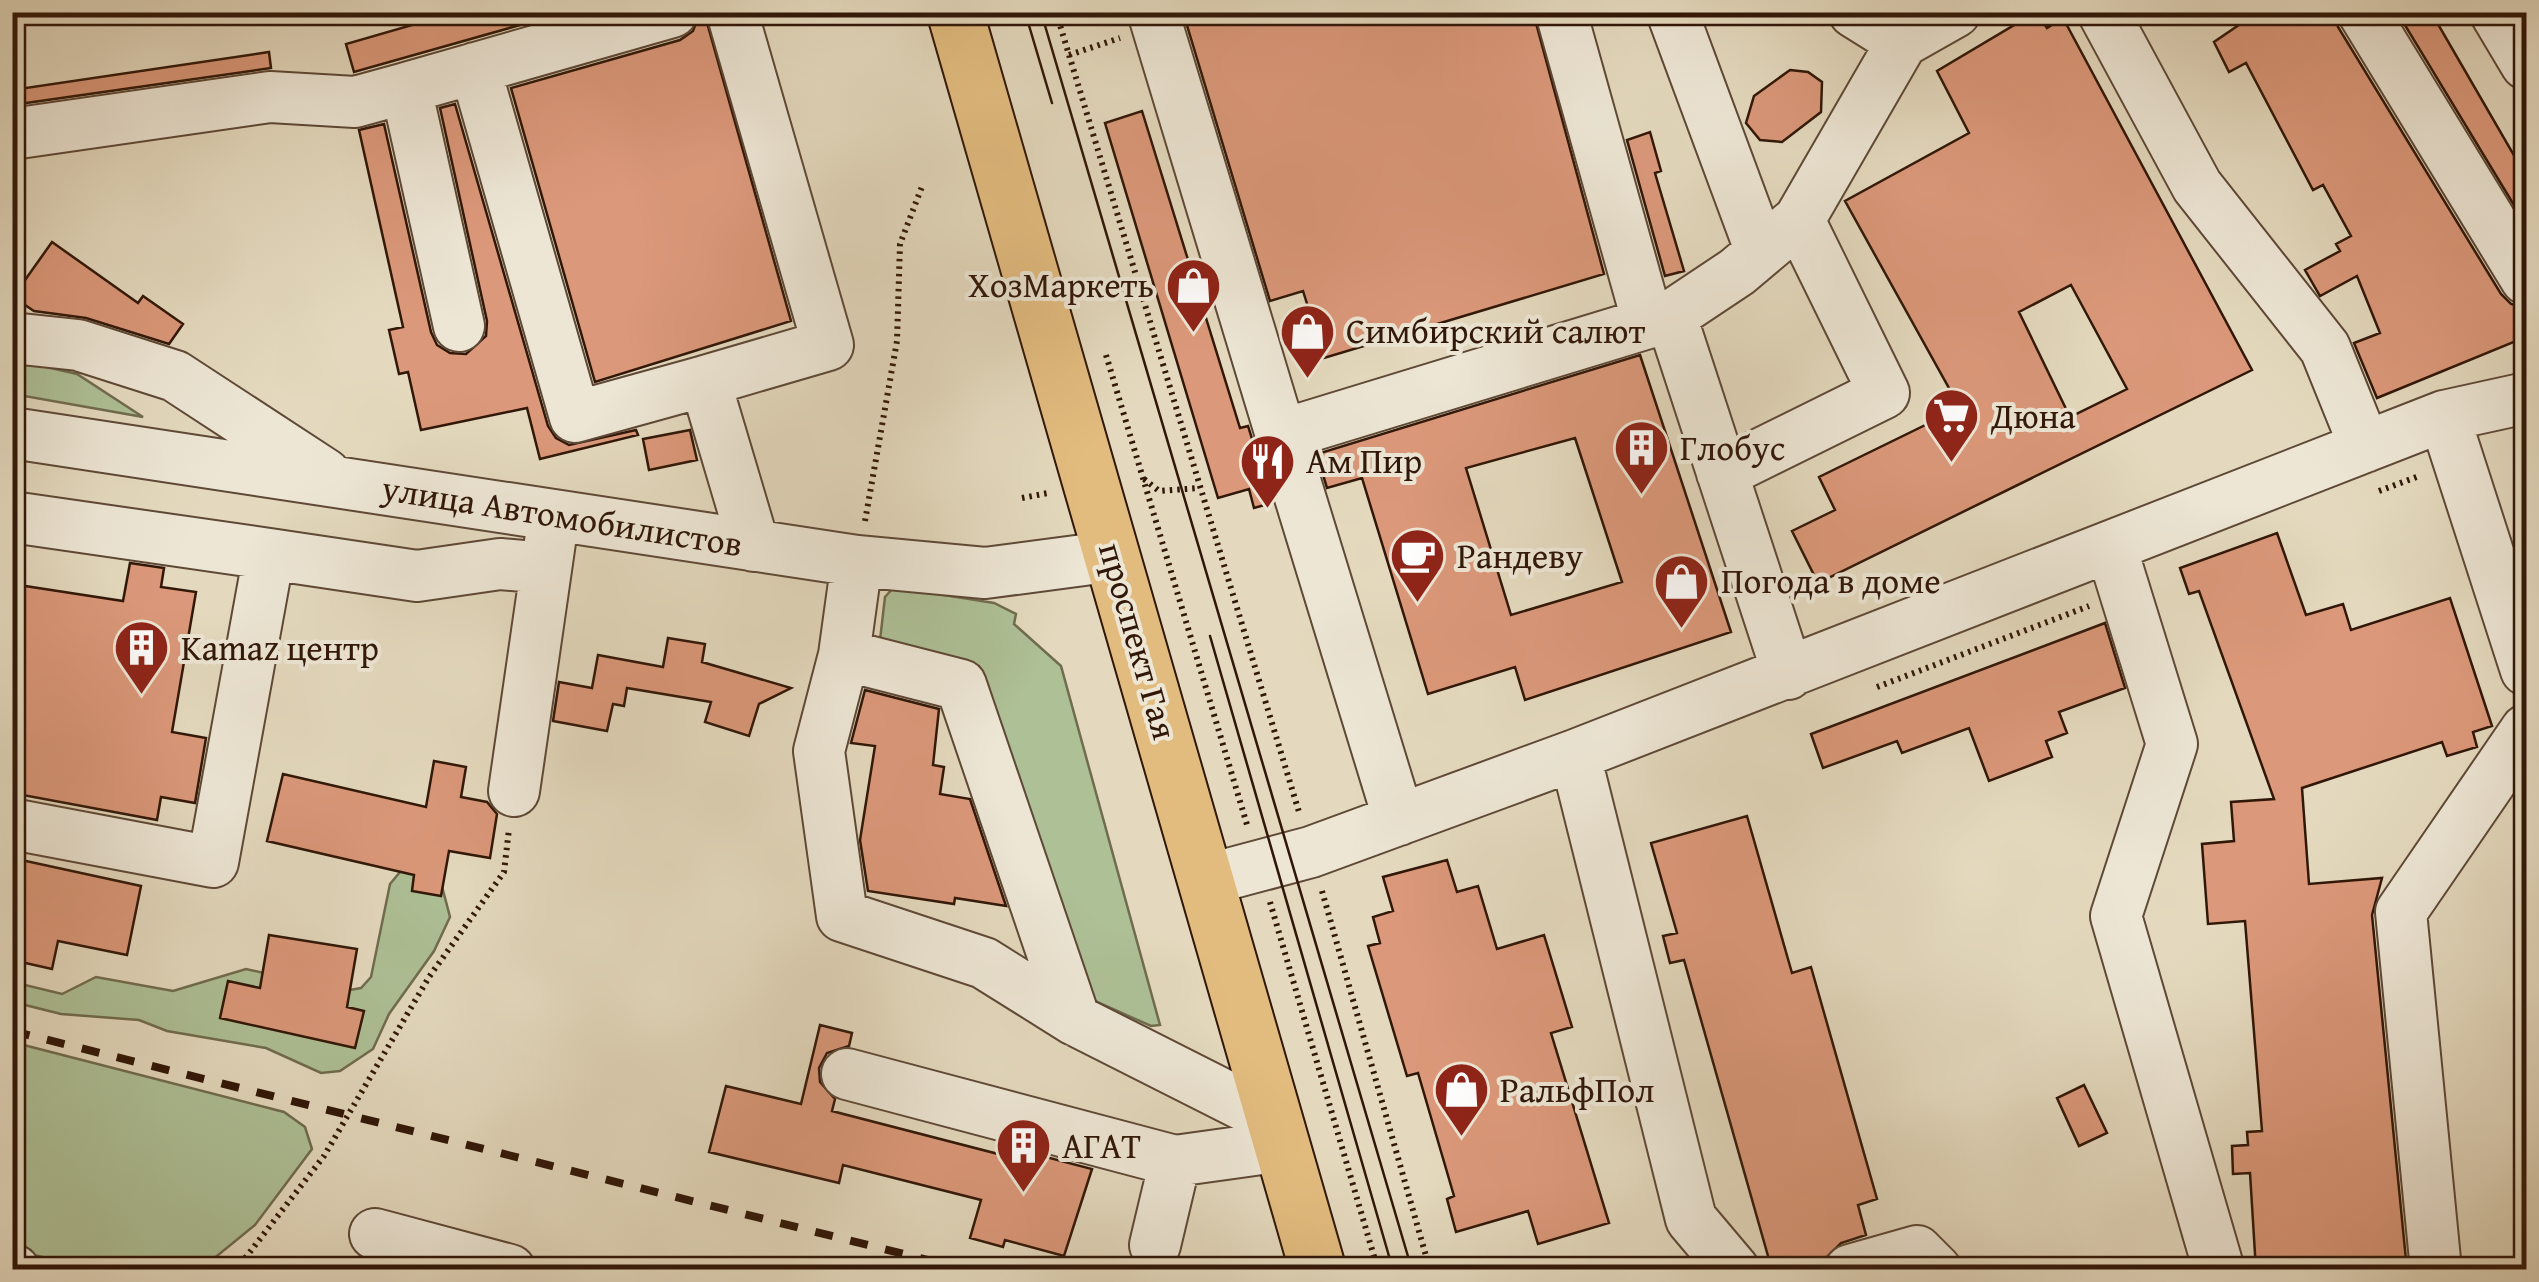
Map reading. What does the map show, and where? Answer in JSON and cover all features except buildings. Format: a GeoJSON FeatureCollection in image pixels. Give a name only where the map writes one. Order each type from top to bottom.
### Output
{"type":"FeatureCollection","features":[{"type":"Feature","properties":{"kind":"main road","name":"проспект Гая"},"geometry":{"type":"LineString","coordinates":[[955,12],[1318,1270]]}},
{"type":"Feature","properties":{"kind":"street"},"geometry":{"type":"LineString","coordinates":[[12,134],[270,97],[355,102],[672,12]]}},
{"type":"Feature","properties":{"kind":"street"},"geometry":{"type":"LineString","coordinates":[[475,68],[576,418],[828,345],[732,12]]}},
{"type":"Feature","properties":{"kind":"street"},"geometry":{"type":"LineString","coordinates":[[1672,12],[1761,252]]}},
{"type":"Feature","properties":{"kind":"street"},"geometry":{"type":"LineString","coordinates":[[1854,12],[1902,42]]}},
{"type":"Feature","properties":{"kind":"street"},"geometry":{"type":"LineString","coordinates":[[1280,435],[1660,319],[1761,252],[1799,220],[1902,42],[1955,12]]}},
{"type":"Feature","properties":{"kind":"street"},"geometry":{"type":"LineString","coordinates":[[2102,12],[2198,186],[2325,348],[2365,447]]}},
{"type":"Feature","properties":{"kind":"street"},"geometry":{"type":"LineString","coordinates":[[2363,12],[2526,279]]}},
{"type":"Feature","properties":{"kind":"street"},"geometry":{"type":"LineString","coordinates":[[2495,12],[2526,64]]}},
{"type":"Feature","properties":{"kind":"street"},"geometry":{"type":"LineString","coordinates":[[1568,15],[1660,319],[1722,473],[1788,674]]}},
{"type":"Feature","properties":{"kind":"street"},"geometry":{"type":"LineString","coordinates":[[1136,25],[1280,435],[1399,820]]}},
{"type":"Feature","properties":{"kind":"street"},"geometry":{"type":"LineString","coordinates":[[406,88],[459,326]]}},
{"type":"Feature","properties":{"kind":"street"},"geometry":{"type":"LineString","coordinates":[[1722,473],[1884,393],[1799,220]]}},
{"type":"Feature","properties":{"kind":"street"},"geometry":{"type":"LineString","coordinates":[[12,338],[78,345],[176,376],[337,482]]}},
{"type":"Feature","properties":{"kind":"street"},"geometry":{"type":"LineString","coordinates":[[705,381],[754,546]]}},
{"type":"Feature","properties":{"kind":"street"},"geometry":{"type":"LineString","coordinates":[[1206,880],[1311,852],[1576,755],[2444,416],[2526,398]]}},
{"type":"Feature","properties":{"kind":"street"},"geometry":{"type":"LineString","coordinates":[[2444,416],[2526,670]]}},
{"type":"Feature","properties":{"kind":"street","name":"улица Автомобилистов"},"geometry":{"type":"LineString","coordinates":[[12,433],[857,562],[985,573],[1114,556]]}},
{"type":"Feature","properties":{"kind":"street"},"geometry":{"type":"LineString","coordinates":[[514,791],[554,515]]}},
{"type":"Feature","properties":{"kind":"street"},"geometry":{"type":"LineString","coordinates":[[12,518],[417,576],[500,564],[545,568]]}},
{"type":"Feature","properties":{"kind":"street"},"geometry":{"type":"LineString","coordinates":[[2111,547],[2172,744],[2116,916],[2219,1270]]}},
{"type":"Feature","properties":{"kind":"street"},"geometry":{"type":"LineString","coordinates":[[12,824],[213,862],[269,554]]}},
{"type":"Feature","properties":{"kind":"street"},"geometry":{"type":"LineString","coordinates":[[857,562],[844,655],[820,752],[842,916],[984,962],[1075,1020],[1279,1134]]}},
{"type":"Feature","properties":{"kind":"street"},"geometry":{"type":"LineString","coordinates":[[844,655],[962,684],[1075,1020]]}},
{"type":"Feature","properties":{"kind":"street"},"geometry":{"type":"LineString","coordinates":[[2436,1270],[2401,912],[2526,730]]}},
{"type":"Feature","properties":{"kind":"street"},"geometry":{"type":"LineString","coordinates":[[1576,755],[1691,1219],[1734,1270]]}},
{"type":"Feature","properties":{"kind":"street"},"geometry":{"type":"LineString","coordinates":[[847,1074],[1176,1161],[1279,1134]]}},
{"type":"Feature","properties":{"kind":"street"},"geometry":{"type":"LineString","coordinates":[[1155,1245],[1176,1161]]}},
{"type":"Feature","properties":{"kind":"street"},"geometry":{"type":"LineString","coordinates":[[376,1234],[510,1270]]}},
{"type":"Feature","properties":{"kind":"street"},"geometry":{"type":"LineString","coordinates":[[1850,1270],[1917,1251],[1936,1270]]}},
{"type":"Feature","properties":{"kind":"path"},"geometry":{"type":"LineString","coordinates":[[1056,12],[1311,852],[1430,1270]]}},
{"type":"Feature","properties":{"kind":"path"},"geometry":{"type":"LineString","coordinates":[[1069,54],[1136,25]]}},
{"type":"Feature","properties":{"kind":"path"},"geometry":{"type":"LineString","coordinates":[[857,562],[897,342],[900,244],[923,184]]}},
{"type":"Feature","properties":{"kind":"path"},"geometry":{"type":"LineString","coordinates":[[1106,355],[1378,1270]]}},
{"type":"Feature","properties":{"kind":"path"},"geometry":{"type":"LineString","coordinates":[[1144,478],[1160,491],[1200,488]]}},
{"type":"Feature","properties":{"kind":"path"},"geometry":{"type":"LineString","coordinates":[[1022,498],[1048,493]]}},
{"type":"Feature","properties":{"kind":"path"},"geometry":{"type":"LineString","coordinates":[[236,1270],[324,1156],[429,977],[504,872],[514,791]]}},
{"type":"Feature","properties":{"kind":"green space"},"geometry":{"type":"Polygon","coordinates":[[[12,359],[77,374],[143,417],[13,394],[12,359]]]}},
{"type":"Feature","properties":{"kind":"green space"},"geometry":{"type":"Polygon","coordinates":[[[894,587],[994,603],[1016,614],[1014,624],[1061,666],[1160,1025],[1151,1026],[1086,997],[974,664],[880,640],[885,597],[894,587]]]}},
{"type":"Feature","properties":{"kind":"green space"},"geometry":{"type":"Polygon","coordinates":[[[405,866],[440,879],[450,917],[434,951],[389,1014],[373,1049],[340,1071],[321,1073],[266,1048],[167,1031],[139,1020],[61,1014],[13,1002],[13,982],[62,994],[96,977],[173,991],[246,969],[344,991],[361,988],[371,977],[390,884],[405,866]]]}},
{"type":"Feature","properties":{"kind":"green space"},"geometry":{"type":"Polygon","coordinates":[[[12,1042],[284,1112],[305,1127],[312,1149],[255,1225],[201,1269],[93,1269],[13,1250],[12,1042]]]}},
{"type":"Feature","properties":{"kind":"tram line"},"geometry":{"type":"LineString","coordinates":[[1025,12],[1052,103]]}},
{"type":"Feature","properties":{"kind":"tram line"},"geometry":{"type":"LineString","coordinates":[[1041,12],[1412,1270]]}},
{"type":"Feature","properties":{"kind":"tram line"},"geometry":{"type":"LineString","coordinates":[[1210,636],[1393,1270]]}},
{"type":"Feature","properties":{"kind":"railway"},"geometry":{"type":"LineString","coordinates":[[12,1031],[968,1270]]}},
{"type":"Feature","properties":{"kind":"place","name":"ХозМаркеть"},"geometry":{"type":"Point","coordinates":[1193,334]}},
{"type":"Feature","properties":{"kind":"place","name":"Симбирский салют"},"geometry":{"type":"Point","coordinates":[1307,380]}},
{"type":"Feature","properties":{"kind":"place","name":"Дюна"},"geometry":{"type":"Point","coordinates":[1952,465]}},
{"type":"Feature","properties":{"kind":"place","name":"Глобус"},"geometry":{"type":"Point","coordinates":[1641,497]}},
{"type":"Feature","properties":{"kind":"place","name":"Ам Пир"},"geometry":{"type":"Point","coordinates":[1267,510]}},
{"type":"Feature","properties":{"kind":"place","name":"Рандеву"},"geometry":{"type":"Point","coordinates":[1418,605]}},
{"type":"Feature","properties":{"kind":"place","name":"Погода в доме"},"geometry":{"type":"Point","coordinates":[1682,630]}},
{"type":"Feature","properties":{"kind":"place","name":"Kamaz центр"},"geometry":{"type":"Point","coordinates":[142,697]}},
{"type":"Feature","properties":{"kind":"place","name":"РальфПол"},"geometry":{"type":"Point","coordinates":[1461,1139]}},
{"type":"Feature","properties":{"kind":"place","name":"АГАТ"},"geometry":{"type":"Point","coordinates":[1023,1195]}}]}
